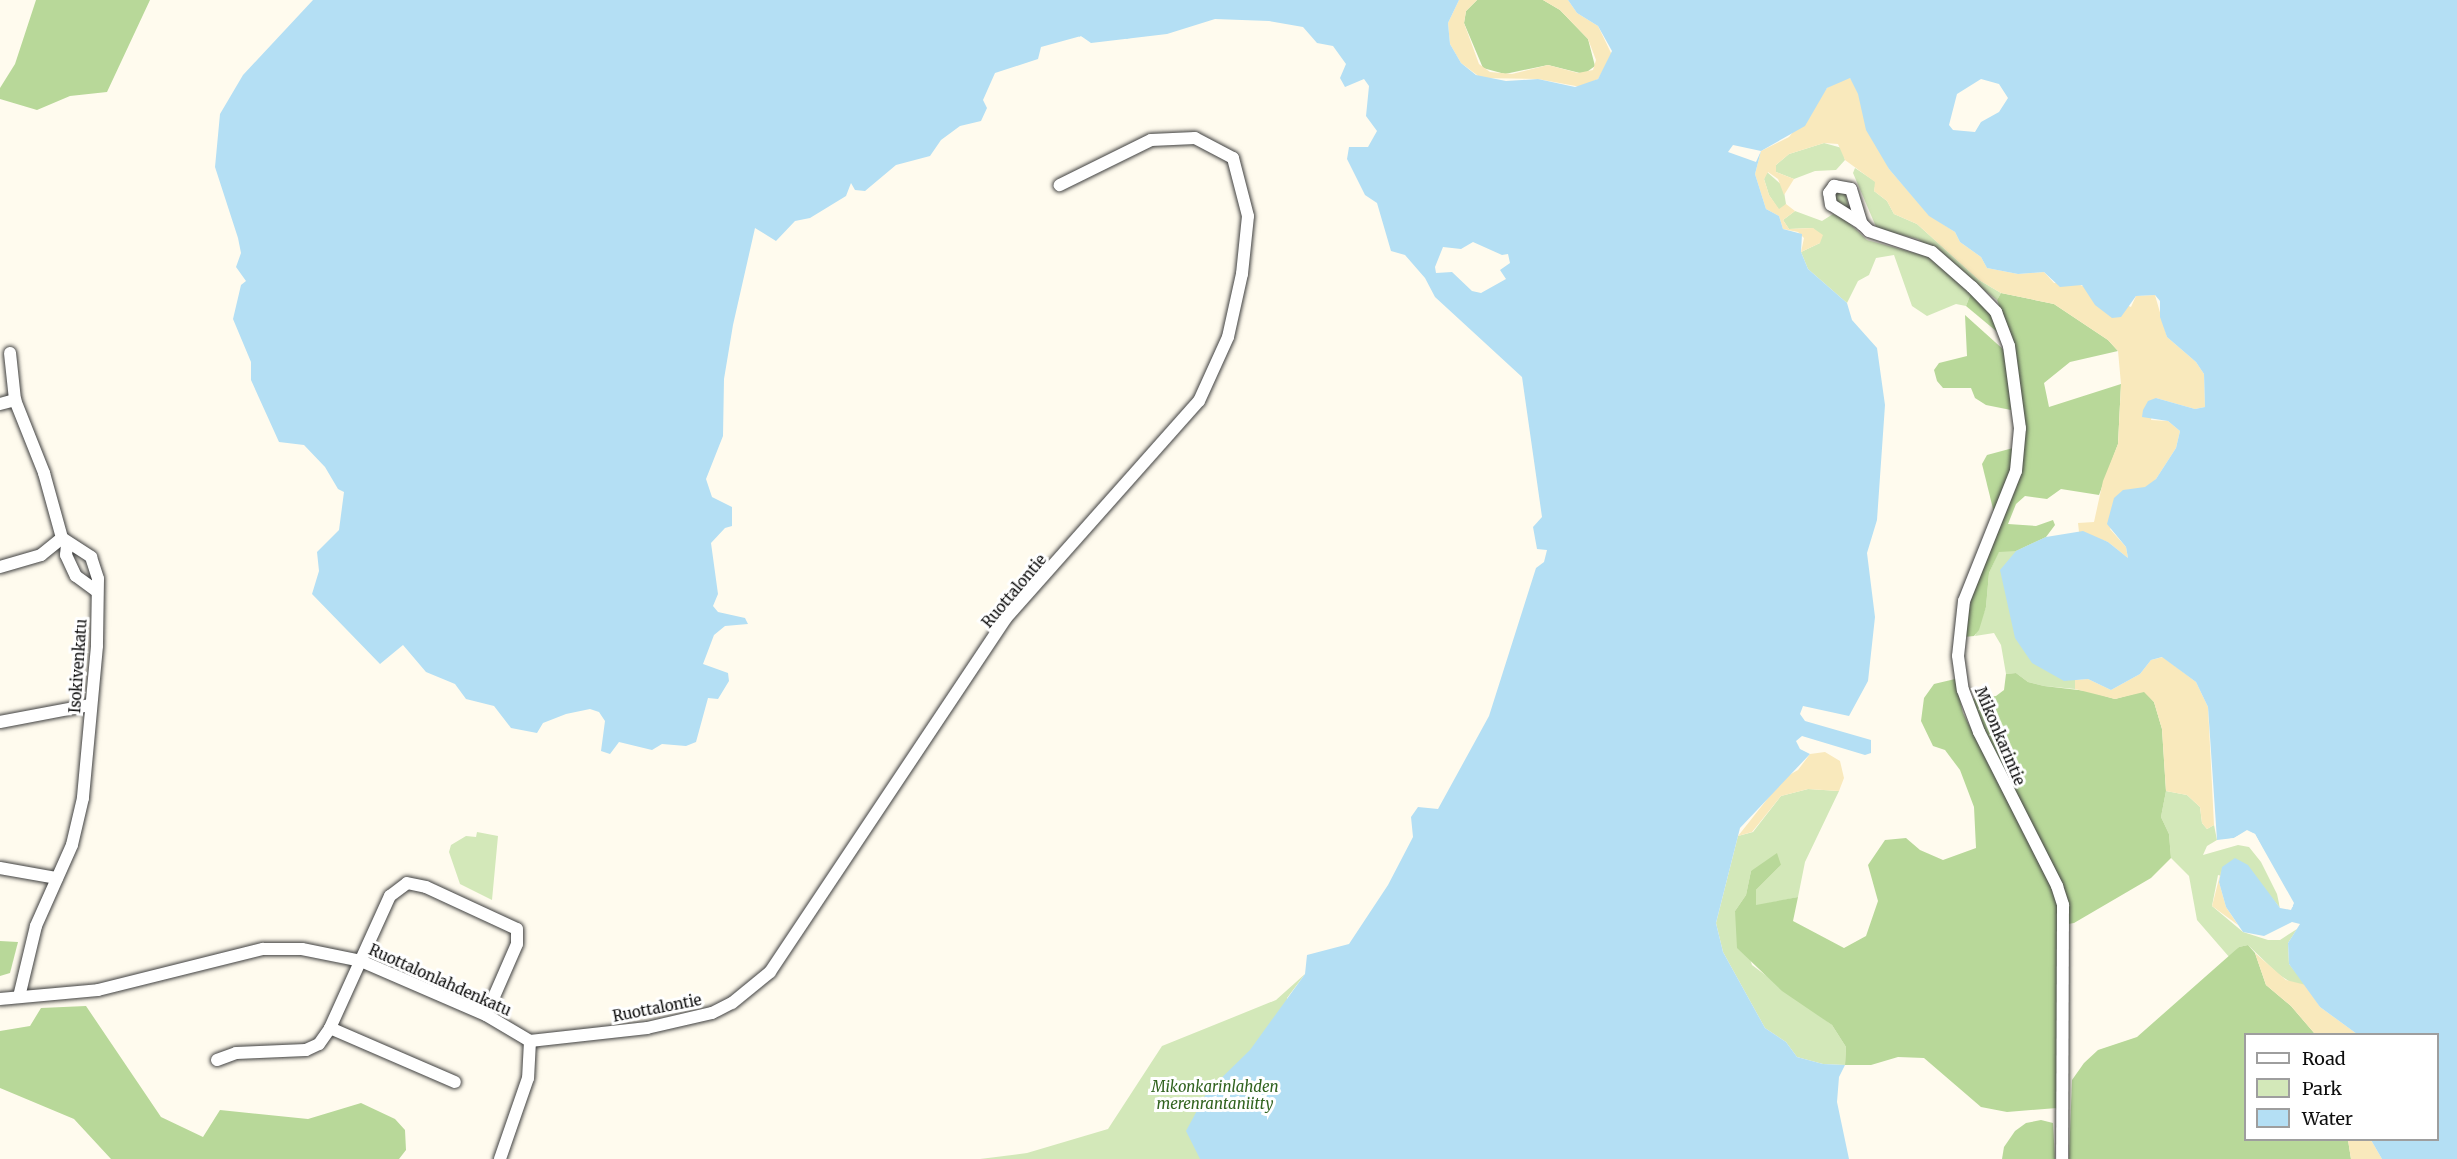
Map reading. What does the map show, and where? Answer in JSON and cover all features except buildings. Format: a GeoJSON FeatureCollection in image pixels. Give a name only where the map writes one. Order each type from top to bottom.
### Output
{"type":"FeatureCollection","features":[{"type":"Feature","properties":{"kind":"street","name":"Ruottalontie"},"geometry":{"type":"LineString","coordinates":[[530,1041],[648,1028],[712,1013],[732,1003],[770,972],[1006,618],[1199,401],[1228,337],[1242,273],[1248,216],[1233,158],[1195,138],[1151,140],[1060,185]]}},
{"type":"Feature","properties":{"kind":"street","name":"Mikonkarintie"},"geometry":{"type":"LineString","coordinates":[[1862,224],[1886,240],[1910,243],[1932,252],[1990,304],[2002,321],[2010,346],[2020,428],[2016,471],[1964,601],[1958,656],[1964,690],[1979,732],[2057,886],[2063,905],[2062,1159]]}},
{"type":"Feature","properties":{"kind":"street"},"geometry":{"type":"LineString","coordinates":[[10,354],[15,400],[44,474],[66,555],[76,576],[97,591]]}},
{"type":"Feature","properties":{"kind":"street"},"geometry":{"type":"LineString","coordinates":[[0,404],[15,400]]}},
{"type":"Feature","properties":{"kind":"street"},"geometry":{"type":"LineString","coordinates":[[0,567],[40,555],[64,541]]}},
{"type":"Feature","properties":{"kind":"street","name":"Isokivenkatu"},"geometry":{"type":"LineString","coordinates":[[19,997],[36,926],[72,845],[83,798],[97,646],[96,566],[91,557],[64,541]]}},
{"type":"Feature","properties":{"kind":"street"},"geometry":{"type":"LineString","coordinates":[[0,722],[90,705]]}},
{"type":"Feature","properties":{"kind":"street"},"geometry":{"type":"LineString","coordinates":[[0,868],[57,878]]}},
{"type":"Feature","properties":{"kind":"street"},"geometry":{"type":"LineString","coordinates":[[217,1060],[282,1048],[306,1050],[319,1044],[330,1028],[396,888],[407,883],[426,887],[514,926],[519,933],[486,1015]]}},
{"type":"Feature","properties":{"kind":"street","name":"Ruottalonlahdenkatu"},"geometry":{"type":"LineString","coordinates":[[0,999],[98,990],[263,949],[302,949],[361,961],[486,1015],[530,1041]]}},
{"type":"Feature","properties":{"kind":"street"},"geometry":{"type":"LineString","coordinates":[[330,1028],[455,1082]]}},
{"type":"Feature","properties":{"kind":"street"},"geometry":{"type":"LineString","coordinates":[[500,1159],[528,1078],[530,1041]]}},
{"type":"Feature","properties":{"kind":"green space"},"geometry":{"type":"Polygon","coordinates":[[[36,0],[150,0],[107,92],[70,96],[37,110],[0,99],[0,88],[15,64],[36,0]]]}},
{"type":"Feature","properties":{"kind":"green space"},"geometry":{"type":"Polygon","coordinates":[[[1477,0],[1543,0],[1560,10],[1588,39],[1595,66],[1584,74],[1548,65],[1505,74],[1483,68],[1464,23],[1466,11],[1477,0]]]}},
{"type":"Feature","properties":{"kind":"green space"},"geometry":{"type":"Polygon","coordinates":[[[1824,143],[1842,148],[1845,160],[1836,170],[1815,171],[1794,179],[1776,172],[1776,165],[1789,154],[1824,143]]]}},
{"type":"Feature","properties":{"kind":"green space"},"geometry":{"type":"Polygon","coordinates":[[[1855,168],[1876,182],[1874,191],[1887,201],[1894,214],[1917,224],[1979,280],[2001,293],[1997,300],[1918,239],[1877,229],[1853,173],[1855,168]]]}},
{"type":"Feature","properties":{"kind":"green space"},"geometry":{"type":"Polygon","coordinates":[[[1767,172],[1783,186],[1786,204],[1783,209],[1779,210],[1769,195],[1764,179],[1767,172]]]}},
{"type":"Feature","properties":{"kind":"green space"},"geometry":{"type":"Polygon","coordinates":[[[1835,191],[1845,191],[1849,210],[1837,204],[1835,191]]]}},
{"type":"Feature","properties":{"kind":"green space"},"geometry":{"type":"Polygon","coordinates":[[[1795,211],[1822,221],[1833,214],[1846,220],[1867,240],[1929,257],[1971,293],[1966,306],[1956,304],[1927,316],[1912,306],[1894,255],[1876,258],[1869,275],[1858,281],[1847,303],[1808,269],[1801,252],[1820,243],[1813,228],[1789,229],[1783,220],[1795,211]]]}},
{"type":"Feature","properties":{"kind":"green space"},"geometry":{"type":"Polygon","coordinates":[[[1971,293],[1991,314],[2002,336],[1966,306],[1971,293]]]}},
{"type":"Feature","properties":{"kind":"green space"},"geometry":{"type":"Polygon","coordinates":[[[2001,293],[2054,304],[2108,340],[2118,351],[2070,362],[2044,383],[2049,407],[2121,384],[2118,444],[2099,495],[2061,489],[2047,499],[2025,496],[2016,504],[2008,524],[2036,526],[2053,520],[2055,525],[2046,537],[2016,551],[1999,552],[1989,573],[1986,607],[1979,630],[1974,636],[1964,637],[1972,595],[2016,488],[2022,458],[2009,330],[1997,300],[2001,293]]]}},
{"type":"Feature","properties":{"kind":"green space"},"geometry":{"type":"Polygon","coordinates":[[[1965,315],[2005,351],[2011,410],[1986,405],[1975,398],[1971,388],[1943,388],[1937,381],[1934,370],[1939,363],[1967,356],[1965,315]]]}},
{"type":"Feature","properties":{"kind":"green space"},"geometry":{"type":"Polygon","coordinates":[[[2013,448],[2008,484],[1995,517],[1982,464],[1987,455],[2013,448]]]}},
{"type":"Feature","properties":{"kind":"green space"},"geometry":{"type":"Polygon","coordinates":[[[2046,537],[2070,680],[2075,680],[2075,689],[2044,686],[2028,682],[2016,673],[2006,674],[2001,645],[1994,633],[1975,636],[1986,607],[1989,573],[1999,551],[2016,551],[2046,537]]]}},
{"type":"Feature","properties":{"kind":"green space"},"geometry":{"type":"Polygon","coordinates":[[[2016,673],[2028,682],[2087,691],[2115,699],[2144,691],[2154,702],[2162,729],[2166,791],[2161,817],[2169,834],[2171,858],[2151,878],[2074,923],[2068,924],[1971,699],[1996,696],[2004,690],[2006,674],[2016,673]]]}},
{"type":"Feature","properties":{"kind":"green space"},"geometry":{"type":"Polygon","coordinates":[[[1955,679],[1963,713],[2057,899],[2060,923],[2057,1108],[2007,1112],[1981,1107],[1924,1058],[1898,1057],[1871,1065],[1845,1065],[1846,1047],[1832,1025],[1782,991],[1737,948],[1735,911],[1746,895],[1751,871],[1777,853],[1781,865],[1756,890],[1756,905],[1798,897],[1793,921],[1844,948],[1866,936],[1878,901],[1868,865],[1885,840],[1906,838],[1920,850],[1943,860],[1976,848],[1974,807],[1960,770],[1945,750],[1933,746],[1921,721],[1924,698],[1934,684],[1955,679]]]}},
{"type":"Feature","properties":{"kind":"green space"},"geometry":{"type":"Polygon","coordinates":[[[1808,789],[1839,791],[1805,862],[1798,897],[1756,906],[1756,890],[1781,865],[1751,871],[1746,895],[1735,911],[1752,965],[1832,1025],[1846,1047],[1845,1065],[1823,1064],[1797,1057],[1786,1042],[1765,1028],[1723,952],[1716,923],[1738,836],[1753,832],[1781,796],[1808,789]]]}},
{"type":"Feature","properties":{"kind":"green space"},"geometry":{"type":"Polygon","coordinates":[[[2166,791],[2187,795],[2200,807],[2202,823],[2207,829],[2214,825],[2217,840],[2207,846],[2203,855],[2238,845],[2249,847],[2261,862],[2277,894],[2280,908],[2263,887],[2218,875],[2212,906],[2243,932],[2268,940],[2280,940],[2297,929],[2288,943],[2289,964],[2306,985],[2295,985],[2278,974],[2248,945],[2239,947],[2230,958],[2197,920],[2189,876],[2171,858],[2169,834],[2161,817],[2166,791]]]}},
{"type":"Feature","properties":{"kind":"green space"},"geometry":{"type":"Polygon","coordinates":[[[477,832],[498,836],[492,900],[460,884],[449,852],[451,845],[466,836],[476,837],[477,832]]]}},
{"type":"Feature","properties":{"kind":"green space"},"geometry":{"type":"Polygon","coordinates":[[[0,941],[18,942],[10,973],[0,976],[0,941]]]}},
{"type":"Feature","properties":{"kind":"green space"},"geometry":{"type":"Polygon","coordinates":[[[2248,945],[2255,953],[2266,985],[2291,1006],[2314,1033],[2244,1033],[2244,1141],[2348,1141],[2351,1159],[2069,1159],[2072,1080],[2084,1063],[2098,1050],[2137,1037],[2239,947],[2248,945]]]}},
{"type":"Feature","properties":{"kind":"green space","name":"Mikonkarinlahden merenrantaniitty"},"geometry":{"type":"Polygon","coordinates":[[[1305,974],[1287,998],[1287,1159],[980,1159],[1027,1153],[1108,1129],[1162,1046],[1276,1000],[1305,974]]]}},
{"type":"Feature","properties":{"kind":"green space"},"geometry":{"type":"Polygon","coordinates":[[[86,1006],[161,1117],[203,1137],[220,1110],[308,1119],[361,1103],[395,1119],[405,1130],[406,1150],[399,1159],[111,1159],[74,1119],[0,1088],[0,1031],[30,1026],[41,1008],[86,1006]]]}},
{"type":"Feature","properties":{"kind":"green space"},"geometry":{"type":"Polygon","coordinates":[[[2041,1120],[2053,1123],[2055,1159],[2002,1159],[2004,1147],[2015,1131],[2026,1123],[2041,1120]]]}},
{"type":"Feature","properties":{"kind":"sand"},"geometry":{"type":"Polygon","coordinates":[[[1459,0],[1477,0],[1466,11],[1464,23],[1479,64],[1490,72],[1512,74],[1548,65],[1578,73],[1593,70],[1596,60],[1588,39],[1560,10],[1543,0],[1568,0],[1577,13],[1598,26],[1612,55],[1598,79],[1581,87],[1538,79],[1481,78],[1461,63],[1450,44],[1448,23],[1459,0]]]}},
{"type":"Feature","properties":{"kind":"sand"},"geometry":{"type":"Polygon","coordinates":[[[1842,78],[1850,78],[1855,85],[1889,169],[1929,215],[1955,232],[1960,242],[1981,257],[1987,268],[2018,274],[2044,272],[2054,283],[2078,284],[2131,307],[2136,296],[2155,295],[2167,337],[2196,362],[2204,374],[2205,407],[2195,409],[2156,398],[2151,420],[2168,421],[2180,431],[2176,448],[2156,479],[2110,529],[2126,547],[2128,558],[2108,542],[2079,532],[2078,523],[2094,522],[2103,481],[2118,444],[2121,384],[2118,351],[2108,340],[2054,304],[2001,293],[1979,280],[1917,224],[1894,214],[1887,201],[1874,191],[1875,182],[1845,160],[1838,144],[1824,143],[1789,154],[1776,165],[1776,172],[1794,179],[1784,195],[1778,179],[1768,172],[1764,179],[1769,195],[1779,209],[1786,204],[1795,211],[1783,220],[1789,229],[1813,228],[1823,235],[1820,243],[1801,252],[1804,238],[1798,232],[1783,229],[1779,216],[1766,209],[1755,174],[1761,151],[1789,137],[1827,88],[1842,78]]]}},
{"type":"Feature","properties":{"kind":"sand"},"geometry":{"type":"Polygon","coordinates":[[[2163,657],[2196,682],[2208,707],[2214,825],[2207,829],[2202,823],[2200,807],[2187,795],[2166,791],[2162,729],[2154,702],[2144,692],[2115,699],[2075,689],[2075,680],[2088,679],[2111,690],[2140,674],[2151,660],[2163,657]]]}},
{"type":"Feature","properties":{"kind":"sand"},"geometry":{"type":"Polygon","coordinates":[[[1825,752],[1840,761],[1844,778],[1839,791],[1808,789],[1781,796],[1752,832],[1738,836],[1784,778],[1798,770],[1810,754],[1825,752]]]}},
{"type":"Feature","properties":{"kind":"sand"},"geometry":{"type":"Polygon","coordinates":[[[2222,867],[2219,882],[2226,907],[2238,925],[2212,906],[2222,867]]]}},
{"type":"Feature","properties":{"kind":"sand"},"geometry":{"type":"Polygon","coordinates":[[[2255,953],[2286,980],[2306,985],[2320,1007],[2356,1033],[2314,1033],[2291,1006],[2266,985],[2255,953]]]}},
{"type":"Feature","properties":{"kind":"sand"},"geometry":{"type":"Polygon","coordinates":[[[2348,1141],[2372,1141],[2382,1159],[2351,1159],[2348,1141]]]}},
{"type":"Feature","properties":{"kind":"water"},"geometry":{"type":"Polygon","coordinates":[[[313,0],[1459,0],[1448,23],[1450,44],[1461,63],[1476,75],[1506,81],[1538,79],[1575,87],[1598,79],[1612,51],[1598,26],[1577,13],[1568,0],[2457,0],[2457,1159],[2382,1159],[2372,1141],[2439,1141],[2439,1033],[2356,1033],[2320,1007],[2289,964],[2288,943],[2300,924],[2292,922],[2264,936],[2243,932],[2226,907],[2219,882],[2222,867],[2235,858],[2248,865],[2280,908],[2293,907],[2255,834],[2247,831],[2234,838],[2217,840],[2208,707],[2196,682],[2162,657],[2151,660],[2140,674],[2111,690],[2088,679],[2064,681],[2032,663],[2015,638],[2000,570],[2016,551],[2046,537],[2083,531],[2108,542],[2128,558],[2126,547],[2107,524],[2114,498],[2123,490],[2145,487],[2156,479],[2176,448],[2180,431],[2168,421],[2142,417],[2143,410],[2148,401],[2156,398],[2195,409],[2205,407],[2204,374],[2196,362],[2167,337],[2160,317],[2160,301],[2155,295],[2136,296],[2121,317],[2112,318],[2095,305],[2082,285],[2060,287],[2044,272],[2018,274],[1987,268],[1981,257],[1960,242],[1955,232],[1929,216],[1889,169],[1866,130],[1858,94],[1850,78],[1827,88],[1805,126],[1761,151],[1755,174],[1766,209],[1779,216],[1783,229],[1802,234],[1801,252],[1808,269],[1847,303],[1852,320],[1877,348],[1885,405],[1877,520],[1867,553],[1875,617],[1868,681],[1849,716],[1803,706],[1800,714],[1805,721],[1871,740],[1871,753],[1865,755],[1802,736],[1796,741],[1800,749],[1810,754],[1740,828],[1716,923],[1723,952],[1765,1028],[1786,1042],[1797,1057],[1823,1064],[1845,1065],[1839,1077],[1837,1102],[1849,1159],[1200,1159],[1186,1131],[1207,1092],[1250,1050],[1305,974],[1307,955],[1349,944],[1388,885],[1413,837],[1411,817],[1418,807],[1438,809],[1489,716],[1536,568],[1544,562],[1547,550],[1537,549],[1533,527],[1542,517],[1522,377],[1435,297],[1425,278],[1405,255],[1391,251],[1377,203],[1365,195],[1347,159],[1349,147],[1368,147],[1377,131],[1366,116],[1369,86],[1364,79],[1345,87],[1340,78],[1346,64],[1333,46],[1317,43],[1303,27],[1269,21],[1215,19],[1167,34],[1091,43],[1081,36],[1041,47],[1038,59],[995,73],[983,100],[987,108],[981,121],[960,126],[941,140],[930,156],[896,165],[865,191],[855,190],[851,183],[846,196],[810,218],[795,221],[776,241],[755,228],[733,325],[724,379],[723,436],[706,479],[712,497],[732,507],[732,526],[725,528],[711,543],[718,594],[713,606],[718,612],[745,618],[748,624],[725,626],[714,635],[703,664],[728,673],[729,681],[718,699],[708,698],[696,742],[686,746],[662,744],[652,750],[619,742],[610,754],[601,751],[605,721],[599,712],[590,709],[566,714],[543,723],[537,733],[511,728],[494,706],[466,699],[455,684],[426,672],[403,645],[380,664],[312,594],[319,571],[317,552],[339,530],[344,492],[338,489],[325,467],[304,445],[279,442],[251,380],[251,362],[233,319],[241,285],[246,281],[236,267],[241,253],[238,238],[215,167],[220,114],[243,75],[313,0]],[[1981,79],[1957,94],[1949,125],[1953,130],[1975,132],[1981,122],[1999,112],[2008,98],[1999,84],[1981,79]],[[1473,242],[1461,249],[1443,247],[1435,267],[1436,273],[1452,272],[1472,291],[1481,293],[1506,279],[1500,270],[1510,263],[1508,254],[1502,255],[1473,242]]]}},
{"type":"Feature","properties":{"kind":"pier"},"geometry":{"type":"Polygon","coordinates":[[[1733,145],[1761,151],[1756,162],[1728,152],[1733,145]]]}},
{"type":"Feature","properties":{"kind":"pier"},"geometry":{"type":"Polygon","coordinates":[[[2247,830],[2255,834],[2294,903],[2291,910],[2280,908],[2279,902],[2285,907],[2291,904],[2253,836],[2214,842],[2234,838],[2247,830]]]}}]}
